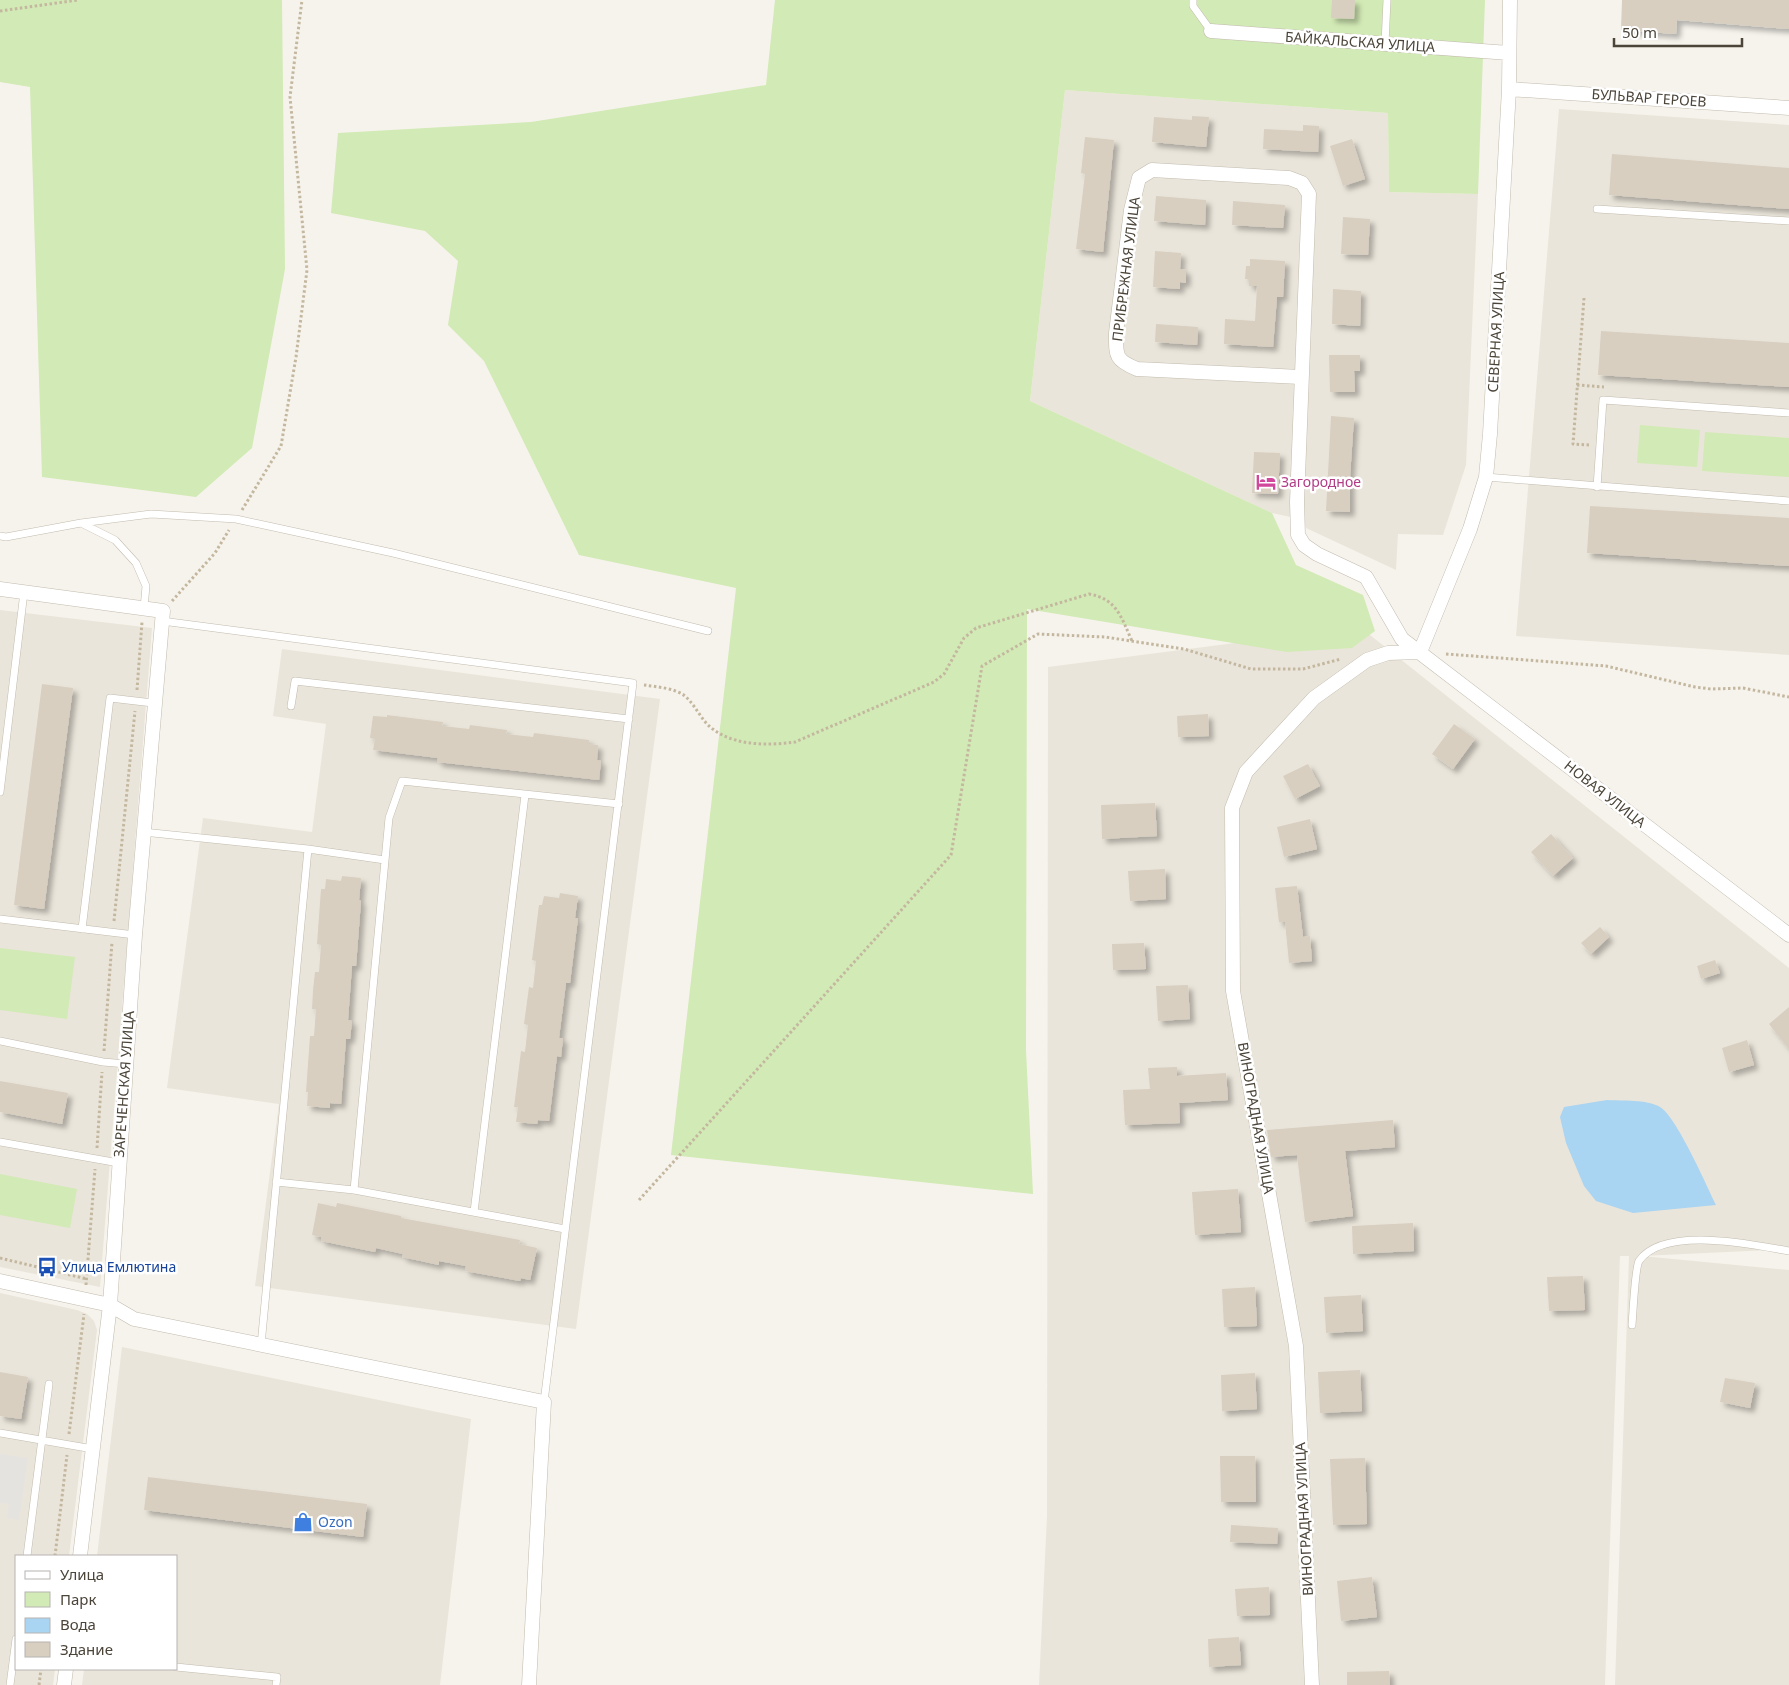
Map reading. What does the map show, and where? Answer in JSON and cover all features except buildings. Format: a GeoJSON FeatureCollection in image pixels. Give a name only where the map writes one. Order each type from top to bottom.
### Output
{"type":"FeatureCollection","features":[{"type":"Feature","properties":{"kind":"street","name":"СЕВЕРНАЯ УЛИЦА"},"geometry":{"type":"LineString","coordinates":[[1420,652],[1470,528],[1486,477],[1509,89],[1510,0]]}},
{"type":"Feature","properties":{"kind":"street","name":"БАЙКАЛЬСКАЯ УЛИЦА"},"geometry":{"type":"LineString","coordinates":[[1212,31],[1509,53]]}},
{"type":"Feature","properties":{"kind":"street","name":"БУЛЬВАР ГЕРОЕВ"},"geometry":{"type":"LineString","coordinates":[[1509,89],[1789,108]]}},
{"type":"Feature","properties":{"kind":"street","name":"ПРИБРЕЖНАЯ УЛИЦА"},"geometry":{"type":"LineString","coordinates":[[1300,377],[1138,370],[1121,362],[1116,353],[1116,333],[1132,210],[1139,178],[1152,170],[1280,178],[1302,183],[1309,194],[1300,377],[1298,535],[1304,545],[1317,554],[1366,577],[1402,639],[1420,652]]}},
{"type":"Feature","properties":{"kind":"street"},"geometry":{"type":"LineString","coordinates":[[0,589],[144,608],[162,616]]}},
{"type":"Feature","properties":{"kind":"street","name":"ЗАРЕЧЕНСКАЯ УЛИЦА"},"geometry":{"type":"LineString","coordinates":[[80,1555],[110,1305],[135,935],[162,616]]}},
{"type":"Feature","properties":{"kind":"street","name":"ВИНОГРАДНАЯ УЛИЦА"},"geometry":{"type":"LineString","coordinates":[[1312,1685],[1296,1346],[1234,992],[1232,808],[1246,772],[1308,704],[1367,660],[1388,652],[1420,652]]}},
{"type":"Feature","properties":{"kind":"street","name":"НОВАЯ УЛИЦА"},"geometry":{"type":"LineString","coordinates":[[1420,652],[1789,935]]}},
{"type":"Feature","properties":{"kind":"street"},"geometry":{"type":"LineString","coordinates":[[0,1281],[110,1305],[134,1319],[544,1402],[529,1685]]}},
{"type":"Feature","properties":{"kind":"street"},"geometry":{"type":"LineString","coordinates":[[64,1685],[66,1670]]}},
{"type":"Feature","properties":{"kind":"lane"},"geometry":{"type":"LineString","coordinates":[[1193,0],[1193,6],[1212,31]]}},
{"type":"Feature","properties":{"kind":"lane"},"geometry":{"type":"LineString","coordinates":[[1385,44],[1387,0]]}},
{"type":"Feature","properties":{"kind":"lane"},"geometry":{"type":"LineString","coordinates":[[1598,209],[1789,221]]}},
{"type":"Feature","properties":{"kind":"lane"},"geometry":{"type":"LineString","coordinates":[[1597,487],[1603,400],[1789,413]]}},
{"type":"Feature","properties":{"kind":"lane"},"geometry":{"type":"LineString","coordinates":[[1486,477],[1789,501]]}},
{"type":"Feature","properties":{"kind":"lane"},"geometry":{"type":"LineString","coordinates":[[0,536],[6,537],[81,522],[151,514],[236,519],[393,553],[708,631]]}},
{"type":"Feature","properties":{"kind":"lane"},"geometry":{"type":"LineString","coordinates":[[81,522],[115,540],[136,563],[146,586],[144,608]]}},
{"type":"Feature","properties":{"kind":"lane"},"geometry":{"type":"LineString","coordinates":[[0,792],[24,592]]}},
{"type":"Feature","properties":{"kind":"lane"},"geometry":{"type":"LineString","coordinates":[[162,616],[633,683],[544,1402]]}},
{"type":"Feature","properties":{"kind":"lane"},"geometry":{"type":"LineString","coordinates":[[291,706],[294,680],[629,719]]}},
{"type":"Feature","properties":{"kind":"lane"},"geometry":{"type":"LineString","coordinates":[[82,928],[110,698],[154,703]]}},
{"type":"Feature","properties":{"kind":"lane"},"geometry":{"type":"LineString","coordinates":[[354,1190],[389,818],[402,781],[619,804]]}},
{"type":"Feature","properties":{"kind":"lane"},"geometry":{"type":"LineString","coordinates":[[474,1212],[525,795]]}},
{"type":"Feature","properties":{"kind":"lane"},"geometry":{"type":"LineString","coordinates":[[143,832],[308,849],[385,860]]}},
{"type":"Feature","properties":{"kind":"lane"},"geometry":{"type":"LineString","coordinates":[[261,1345],[308,849]]}},
{"type":"Feature","properties":{"kind":"lane"},"geometry":{"type":"LineString","coordinates":[[0,919],[135,935]]}},
{"type":"Feature","properties":{"kind":"lane"},"geometry":{"type":"LineString","coordinates":[[0,1041],[103,1062],[126,1064]]}},
{"type":"Feature","properties":{"kind":"lane"},"geometry":{"type":"LineString","coordinates":[[0,1142],[119,1163]]}},
{"type":"Feature","properties":{"kind":"lane"},"geometry":{"type":"LineString","coordinates":[[276,1182],[354,1190],[566,1229]]}},
{"type":"Feature","properties":{"kind":"lane"},"geometry":{"type":"LineString","coordinates":[[1632,1325],[1638,1262],[1651,1248],[1670,1242],[1722,1240],[1789,1251]]}},
{"type":"Feature","properties":{"kind":"lane"},"geometry":{"type":"LineString","coordinates":[[27,1555],[49,1384]]}},
{"type":"Feature","properties":{"kind":"lane"},"geometry":{"type":"LineString","coordinates":[[0,1433],[93,1449]]}},
{"type":"Feature","properties":{"kind":"lane"},"geometry":{"type":"LineString","coordinates":[[10,1685],[15,1647]]}},
{"type":"Feature","properties":{"kind":"lane"},"geometry":{"type":"LineString","coordinates":[[178,1667],[277,1677],[276,1685]]}},
{"type":"Feature","properties":{"kind":"path"},"geometry":{"type":"LineString","coordinates":[[0,11],[78,0]]}},
{"type":"Feature","properties":{"kind":"path"},"geometry":{"type":"LineString","coordinates":[[162,616],[215,553],[281,446],[296,356],[307,270],[290,97],[302,0]]}},
{"type":"Feature","properties":{"kind":"path"},"geometry":{"type":"LineString","coordinates":[[1584,298],[1573,444],[1600,446]]}},
{"type":"Feature","properties":{"kind":"path"},"geometry":{"type":"LineString","coordinates":[[633,683],[669,689],[684,696],[708,725],[734,740],[772,746],[795,742],[934,682],[944,674],[964,638],[976,628],[1089,594],[1103,596],[1117,610],[1132,641]]}},
{"type":"Feature","properties":{"kind":"path"},"geometry":{"type":"LineString","coordinates":[[55,1555],[87,1279],[113,932],[143,622],[134,621]]}},
{"type":"Feature","properties":{"kind":"path"},"geometry":{"type":"LineString","coordinates":[[639,1200],[951,855],[982,666],[1038,634],[1105,637],[1184,649],[1251,668],[1304,670],[1338,659],[1367,660]]}},
{"type":"Feature","properties":{"kind":"path"},"geometry":{"type":"LineString","coordinates":[[1420,652],[1606,666],[1695,687],[1711,689],[1744,688],[1789,697]]}},
{"type":"Feature","properties":{"kind":"path"},"geometry":{"type":"LineString","coordinates":[[0,1258],[87,1279]]}},
{"type":"Feature","properties":{"kind":"path"},"geometry":{"type":"LineString","coordinates":[[39,1685],[41,1670]]}},
{"type":"Feature","properties":{"kind":"shaded area"},"geometry":{"type":"Polygon","coordinates":[[[1065,90],[1388,113],[1389,192],[1478,194],[1466,465],[1443,535],[1398,534],[1396,570],[1306,528],[1304,520],[1272,513],[1030,401],[1065,90]]]}},
{"type":"Feature","properties":{"kind":"shaded area"},"geometry":{"type":"Polygon","coordinates":[[[1559,109],[1789,125],[1789,655],[1516,636],[1559,109]]]}},
{"type":"Feature","properties":{"kind":"shaded area"},"geometry":{"type":"Polygon","coordinates":[[[0,610],[152,628],[100,1287],[0,1267],[0,610]]]}},
{"type":"Feature","properties":{"kind":"shaded area"},"geometry":{"type":"Polygon","coordinates":[[[1360,627],[1789,968],[1789,1249],[1642,1256],[1789,1270],[1789,1685],[1615,1685],[1629,1256],[1620,1256],[1605,1685],[1039,1685],[1047,1516],[1048,667],[1360,627]]]}},
{"type":"Feature","properties":{"kind":"shaded area"},"geometry":{"type":"Polygon","coordinates":[[[282,649],[660,699],[576,1329],[255,1286],[279,1104],[167,1088],[203,818],[312,832],[326,724],[273,716],[282,649]]]}},
{"type":"Feature","properties":{"kind":"shaded area"},"geometry":{"type":"Polygon","coordinates":[[[0,1293],[77,1310],[87,1314],[94,1321],[97,1330],[69,1555],[15,1555],[15,1670],[55,1670],[53,1685],[0,1685],[0,1293]]]}},
{"type":"Feature","properties":{"kind":"shaded area"},"geometry":{"type":"Polygon","coordinates":[[[122,1347],[471,1419],[440,1685],[82,1685],[84,1670],[178,1670],[178,1555],[97,1555],[122,1347]]]}},
{"type":"Feature","properties":{"kind":"shaded area"},"geometry":{"type":"Polygon","coordinates":[[[0,1454],[28,1458],[19,1520],[7,1518],[9,1504],[0,1503],[0,1454]]]}},
{"type":"Feature","properties":{"kind":"green space"},"geometry":{"type":"Polygon","coordinates":[[[0,0],[282,0],[285,269],[252,448],[196,497],[42,477],[30,87],[0,82],[0,0]]]}},
{"type":"Feature","properties":{"kind":"green space"},"geometry":{"type":"Polygon","coordinates":[[[775,0],[1485,0],[1478,194],[1389,192],[1388,113],[1065,90],[1030,401],[1272,513],[1296,565],[1363,595],[1375,631],[1352,648],[1287,652],[1027,609],[1026,1050],[1033,1194],[671,1155],[736,588],[579,555],[484,361],[448,325],[458,261],[425,231],[331,213],[338,133],[531,122],[766,85],[775,0]]]}},
{"type":"Feature","properties":{"kind":"green space"},"geometry":{"type":"Polygon","coordinates":[[[1640,425],[1700,430],[1697,467],[1637,463],[1640,425]]]}},
{"type":"Feature","properties":{"kind":"green space"},"geometry":{"type":"Polygon","coordinates":[[[1705,432],[1789,438],[1789,477],[1702,471],[1705,432]]]}},
{"type":"Feature","properties":{"kind":"green space"},"geometry":{"type":"Polygon","coordinates":[[[0,948],[75,957],[67,1019],[0,1010],[0,948]]]}},
{"type":"Feature","properties":{"kind":"green space"},"geometry":{"type":"Polygon","coordinates":[[[0,1174],[77,1189],[70,1228],[0,1215],[0,1174]]]}},
{"type":"Feature","properties":{"kind":"water"},"geometry":{"type":"Polygon","coordinates":[[[1607,1100],[1654,1104],[1667,1113],[1691,1152],[1716,1205],[1633,1213],[1596,1201],[1584,1186],[1566,1143],[1560,1117],[1564,1107],[1607,1100]]]}},
{"type":"Feature","properties":{"kind":"place","name":"Загородное"},"geometry":{"type":"Point","coordinates":[1266,482]}},
{"type":"Feature","properties":{"kind":"place","name":"Улица Емлютина"},"geometry":{"type":"Point","coordinates":[47,1267]}},
{"type":"Feature","properties":{"kind":"place","name":"Ozon"},"geometry":{"type":"Point","coordinates":[303,1522]}}]}
